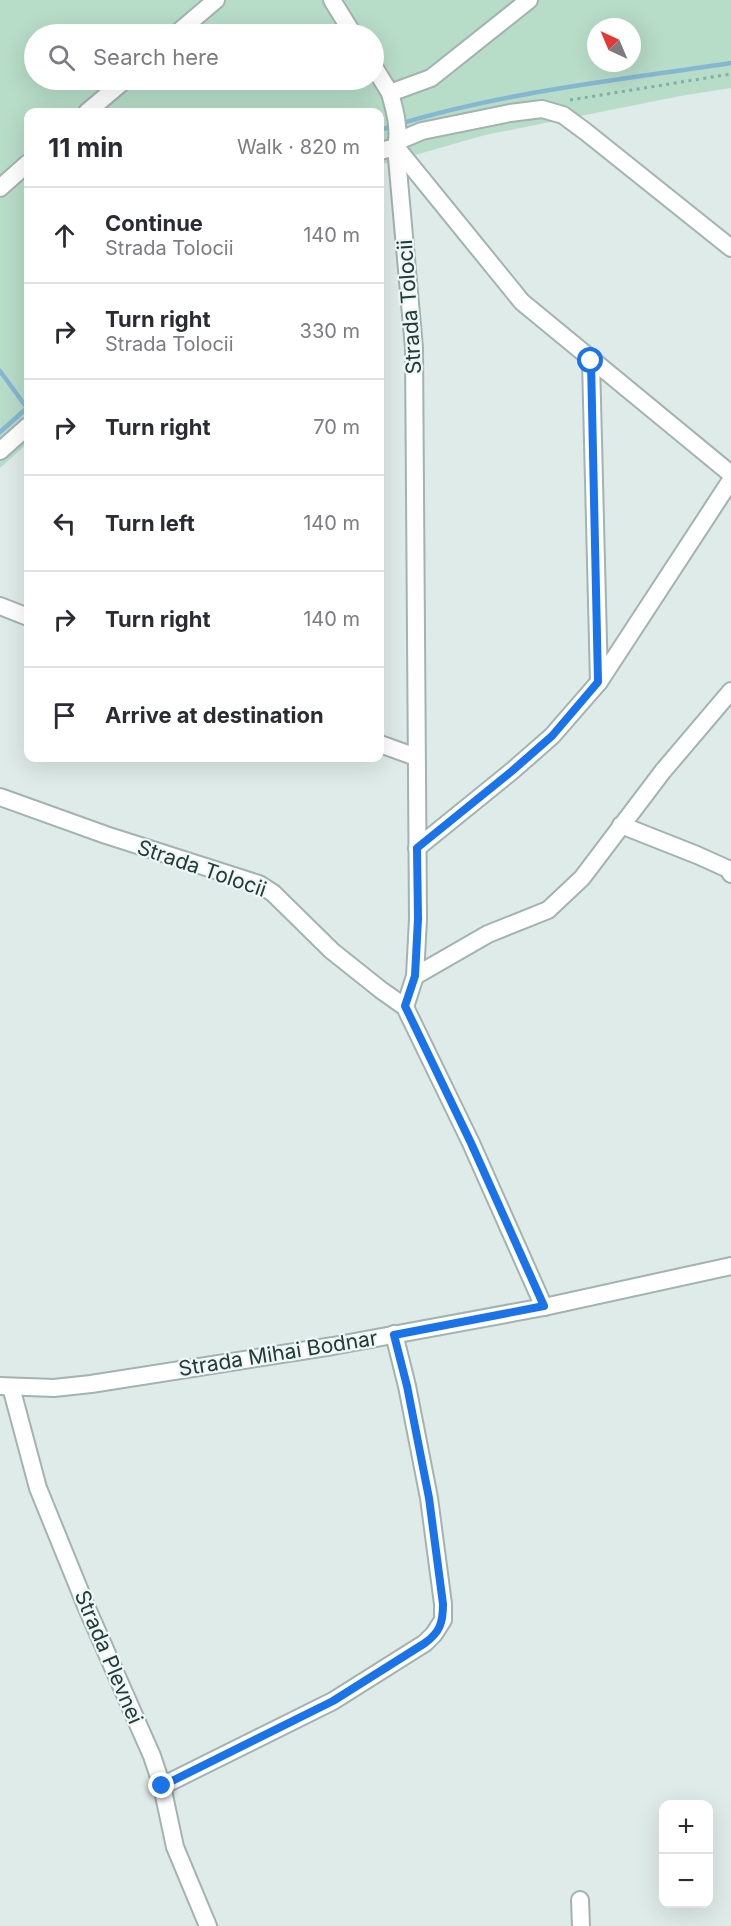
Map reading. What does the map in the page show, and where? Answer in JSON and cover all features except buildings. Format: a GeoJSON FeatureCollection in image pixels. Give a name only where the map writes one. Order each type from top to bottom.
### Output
{"type":"FeatureCollection","features":[{"type":"Feature","properties":{"kind":"street"},"geometry":{"type":"LineString","coordinates":[[188,24],[216,0]]}},
{"type":"Feature","properties":{"kind":"street"},"geometry":{"type":"LineString","coordinates":[[332,0],[347,24]]}},
{"type":"Feature","properties":{"kind":"street"},"geometry":{"type":"LineString","coordinates":[[390,93],[431,78],[529,0]]}},
{"type":"Feature","properties":{"kind":"street","name":"Strada Tolocii"},"geometry":{"type":"LineString","coordinates":[[0,797],[105,835],[260,884],[273,893],[332,951],[405,1006],[415,976],[418,919],[414,348],[393,143],[396,115],[390,93],[384,83]]}},
{"type":"Feature","properties":{"kind":"street"},"geometry":{"type":"LineString","coordinates":[[92,108],[113,90]]}},
{"type":"Feature","properties":{"kind":"street"},"geometry":{"type":"LineString","coordinates":[[731,248],[586,132],[563,116],[542,109],[510,113],[422,131],[393,143],[522,302],[731,474]]}},
{"type":"Feature","properties":{"kind":"street"},"geometry":{"type":"LineString","coordinates":[[0,188],[24,167]]}},
{"type":"Feature","properties":{"kind":"street"},"geometry":{"type":"LineString","coordinates":[[591,361],[598,682]]}},
{"type":"Feature","properties":{"kind":"street"},"geometry":{"type":"LineString","coordinates":[[0,451],[24,430]]}},
{"type":"Feature","properties":{"kind":"street"},"geometry":{"type":"LineString","coordinates":[[417,848],[552,736],[598,682],[731,480]]}},
{"type":"Feature","properties":{"kind":"street"},"geometry":{"type":"LineString","coordinates":[[0,606],[24,615]]}},
{"type":"Feature","properties":{"kind":"street"},"geometry":{"type":"LineString","coordinates":[[415,976],[488,934],[548,910],[582,879],[663,771],[731,691]]}},
{"type":"Feature","properties":{"kind":"street"},"geometry":{"type":"LineString","coordinates":[[384,745],[417,757]]}},
{"type":"Feature","properties":{"kind":"street"},"geometry":{"type":"LineString","coordinates":[[621,825],[697,855],[728,869],[731,874]]}},
{"type":"Feature","properties":{"kind":"street"},"geometry":{"type":"LineString","coordinates":[[405,1006],[471,1143],[544,1306]]}},
{"type":"Feature","properties":{"kind":"street","name":"Strada Mihai Bodnar"},"geometry":{"type":"LineString","coordinates":[[5,1386],[54,1388],[91,1384],[333,1346],[544,1306],[731,1266]]}},
{"type":"Feature","properties":{"kind":"street"},"geometry":{"type":"LineString","coordinates":[[162,1786],[333,1701],[425,1643],[439,1628],[443,1620],[443,1604],[429,1498],[407,1386],[394,1335]]}},
{"type":"Feature","properties":{"kind":"street","name":"Strada Plevnei"},"geometry":{"type":"LineString","coordinates":[[5,1386],[38,1488],[86,1606],[152,1756],[162,1786],[176,1847],[208,1926]]}},
{"type":"Feature","properties":{"kind":"street"},"geometry":{"type":"LineString","coordinates":[[580,1900],[581,1926]]}},
{"type":"Feature","properties":{"kind":"path"},"geometry":{"type":"LineString","coordinates":[[542,109],[576,98],[731,74]]}},
{"type":"Feature","properties":{"kind":"green space"},"geometry":{"type":"Polygon","coordinates":[[[0,0],[731,0],[731,88],[485,135],[384,164],[384,108],[24,108],[24,447],[0,468],[0,0]]]}},
{"type":"Feature","properties":{"kind":"waterway"},"geometry":{"type":"LineString","coordinates":[[384,129],[466,106],[510,97],[731,63]]}},
{"type":"Feature","properties":{"kind":"waterway"},"geometry":{"type":"LineString","coordinates":[[0,371],[24,404]]}},
{"type":"Feature","properties":{"kind":"waterway"},"geometry":{"type":"LineString","coordinates":[[0,432],[24,411]]}},
{"type":"Feature","properties":{"kind":"route"},"geometry":{"type":"LineString","coordinates":[[162,1786],[333,1701],[434,1635],[443,1620],[443,1604],[429,1498],[407,1386],[394,1335],[544,1306],[471,1143],[405,1006],[415,976],[418,919],[417,848],[552,736],[598,682],[591,361]]}}]}
